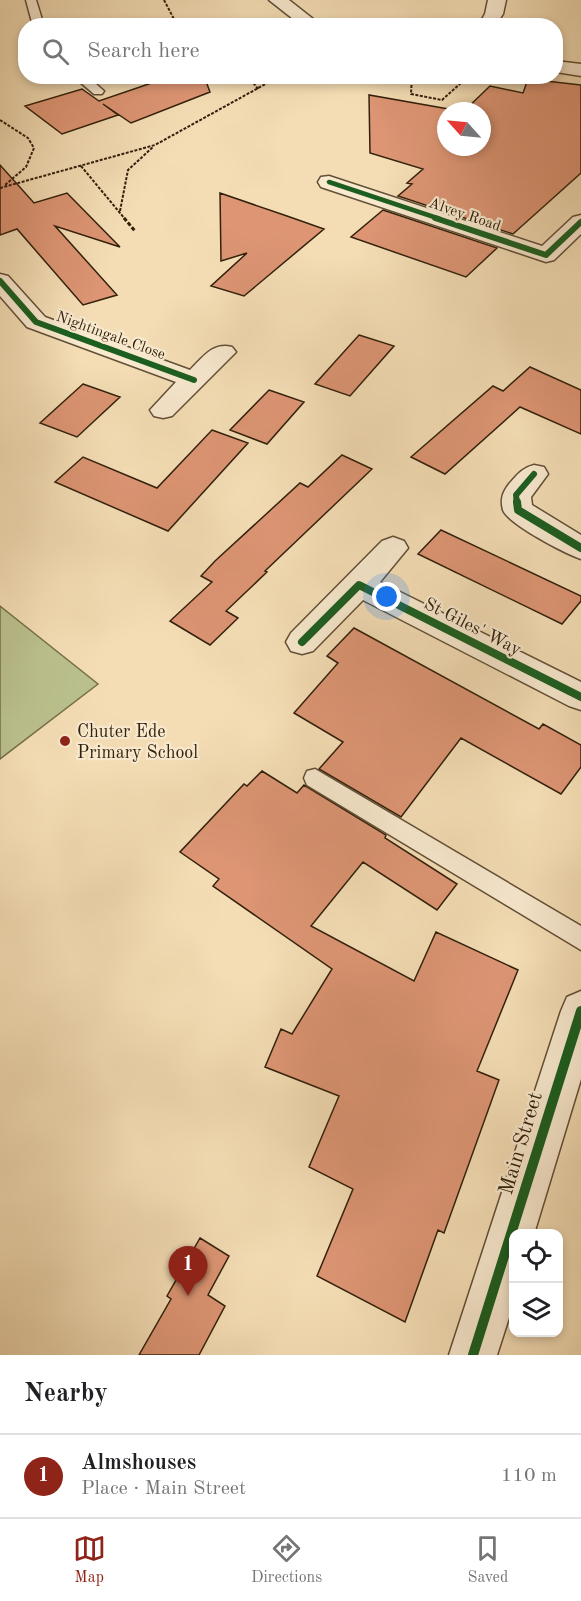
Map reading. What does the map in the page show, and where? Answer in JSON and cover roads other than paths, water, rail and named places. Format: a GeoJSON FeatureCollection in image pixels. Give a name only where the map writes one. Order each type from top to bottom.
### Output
{"type":"FeatureCollection","features":[{"type":"Feature","properties":{"kind":"street"},"geometry":{"type":"LineString","coordinates":[[278,0],[303,18]]}},
{"type":"Feature","properties":{"kind":"street"},"geometry":{"type":"LineString","coordinates":[[491,18],[497,0]]}},
{"type":"Feature","properties":{"kind":"street"},"geometry":{"type":"LineString","coordinates":[[563,68],[581,70]]}},
{"type":"Feature","properties":{"kind":"street","name":"Alvey Road"},"geometry":{"type":"LineString","coordinates":[[329,182],[546,255],[581,222]]}},
{"type":"Feature","properties":{"kind":"street","name":"Nightingale Close"},"geometry":{"type":"LineString","coordinates":[[0,281],[36,322],[194,380]]}},
{"type":"Feature","properties":{"kind":"street"},"geometry":{"type":"LineString","coordinates":[[164,410],[223,352]]}},
{"type":"Feature","properties":{"kind":"street"},"geometry":{"type":"LineString","coordinates":[[534,474],[516,495],[518,510],[581,548]]}},
{"type":"Feature","properties":{"kind":"street"},"geometry":{"type":"LineString","coordinates":[[302,642],[393,548]]}},
{"type":"Feature","properties":{"kind":"street","name":"St Giles' Way"},"geometry":{"type":"LineString","coordinates":[[359,585],[581,697]]}},
{"type":"Feature","properties":{"kind":"street","name":"Main Street"},"geometry":{"type":"LineString","coordinates":[[473,1355],[580,1019]]}},
{"type":"Feature","properties":{"kind":"lane"},"geometry":{"type":"LineString","coordinates":[[31,0],[37,18]]}},
{"type":"Feature","properties":{"kind":"lane"},"geometry":{"type":"LineString","coordinates":[[90,84],[98,91]]}},
{"type":"Feature","properties":{"kind":"lane"},"geometry":{"type":"LineString","coordinates":[[315,778],[581,939]]}},
{"type":"Feature","properties":{"kind":"place","name":"Chuter Ede Primary School"},"geometry":{"type":"Point","coordinates":[65,741]}},
{"type":"Feature","properties":{"kind":"place","name":"Almshouses"},"geometry":{"type":"Point","coordinates":[188,1296]}}]}
